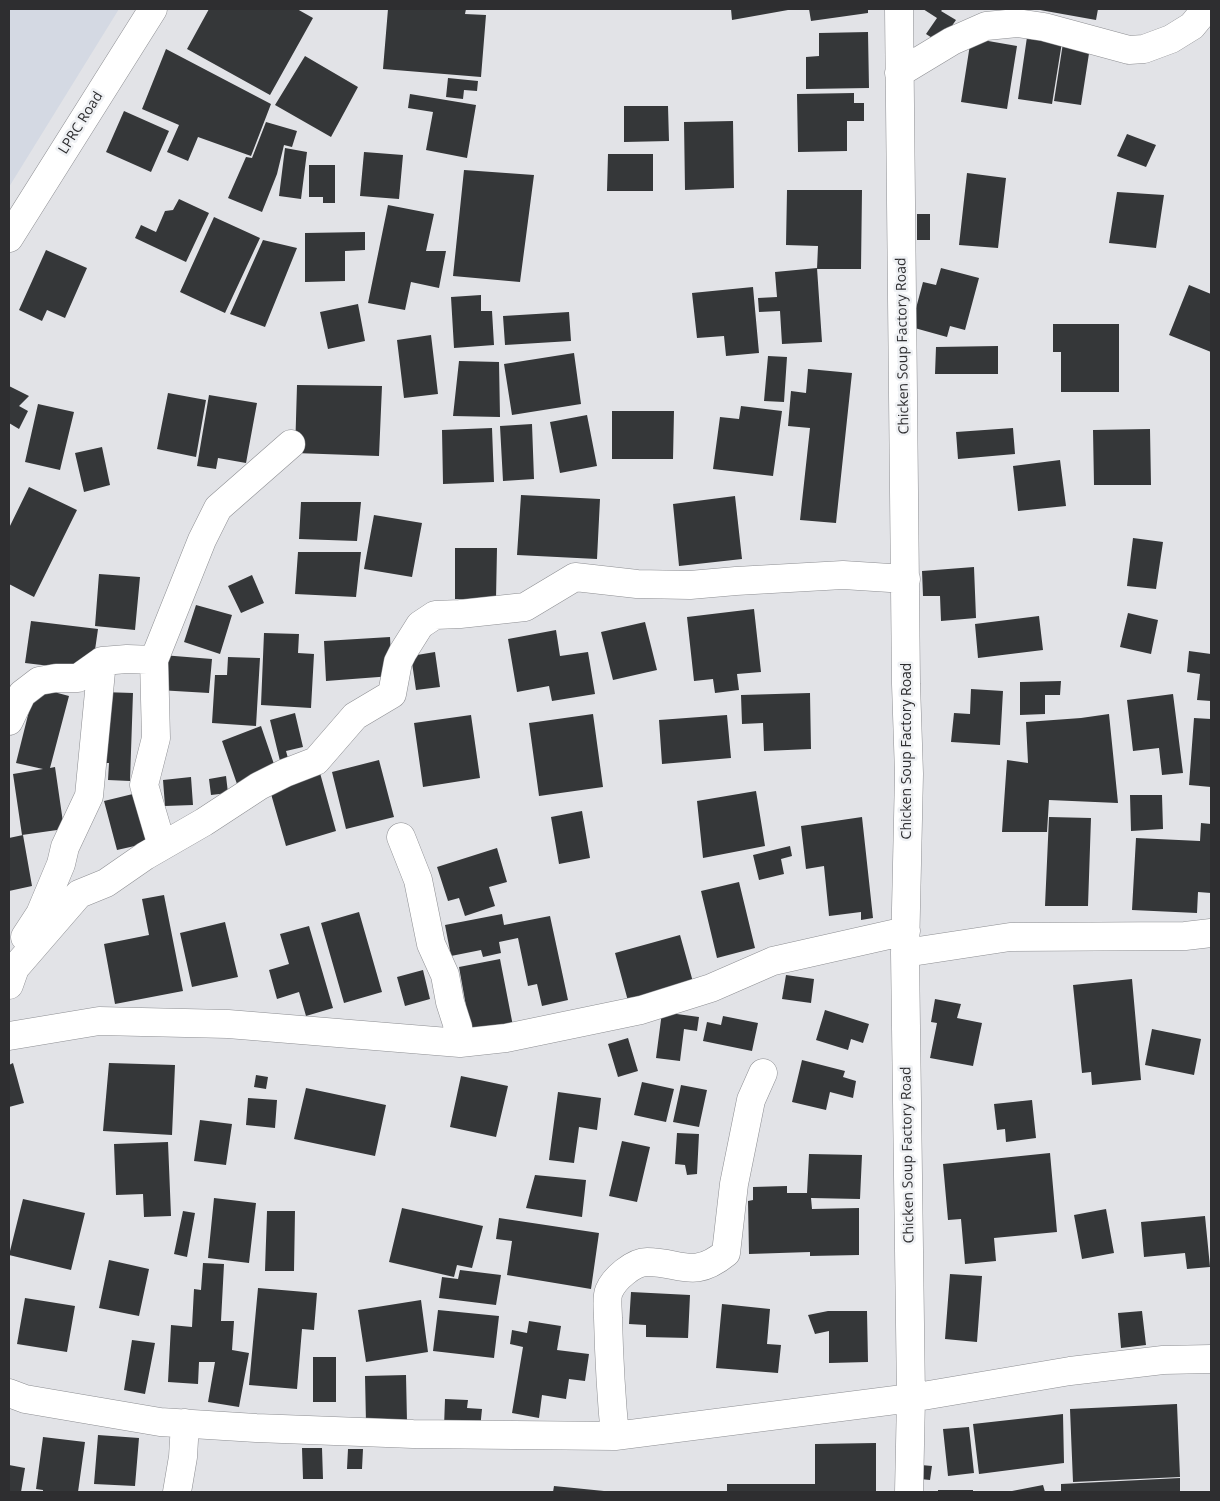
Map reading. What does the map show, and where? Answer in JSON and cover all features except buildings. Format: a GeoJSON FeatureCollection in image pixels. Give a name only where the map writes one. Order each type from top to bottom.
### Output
{"type":"FeatureCollection","features":[{"type":"Feature","properties":{"kind":"street","name":"LPRC Road"},"geometry":{"type":"LineString","coordinates":[[9,238],[153,9]]}},
{"type":"Feature","properties":{"kind":"street","name":"Chicken Soup Factory Road"},"geometry":{"type":"LineString","coordinates":[[899,9],[906,684],[909,774],[906,942],[911,1398],[909,1492]]}},
{"type":"Feature","properties":{"kind":"street"},"geometry":{"type":"LineString","coordinates":[[899,73],[952,41],[986,26],[1017,23],[1129,50],[1144,48],[1171,39],[1192,26],[1206,9]]}},
{"type":"Feature","properties":{"kind":"street"},"geometry":{"type":"LineString","coordinates":[[162,846],[144,785],[156,738],[154,660],[202,540],[218,508],[291,444]]}},
{"type":"Feature","properties":{"kind":"street"},"geometry":{"type":"LineString","coordinates":[[9,985],[15,968],[79,894],[106,883],[259,786],[316,761],[355,716],[392,694],[398,662],[403,652],[420,625],[435,615],[525,607],[576,577],[638,584],[690,585],[843,575],[906,579]]}},
{"type":"Feature","properties":{"kind":"street"},"geometry":{"type":"LineString","coordinates":[[10,715],[22,694],[38,680],[78,678],[102,662],[127,659],[154,660]]}},
{"type":"Feature","properties":{"kind":"street"},"geometry":{"type":"LineString","coordinates":[[9,962],[40,914],[61,864],[65,847],[90,796],[102,662]]}},
{"type":"Feature","properties":{"kind":"street"},"geometry":{"type":"LineString","coordinates":[[401,837],[418,880],[431,944],[445,975],[460,1043]]}},
{"type":"Feature","properties":{"kind":"street"},"geometry":{"type":"LineString","coordinates":[[9,1036],[99,1020],[228,1024],[460,1043],[506,1038],[641,1010],[711,988],[773,961],[906,942],[1010,937],[1185,936],[1211,933]]}},
{"type":"Feature","properties":{"kind":"street"},"geometry":{"type":"LineString","coordinates":[[615,1436],[609,1371],[608,1292],[621,1274],[645,1262],[695,1268],[714,1263],[726,1253],[734,1184],[750,1100],[763,1073]]}},
{"type":"Feature","properties":{"kind":"street"},"geometry":{"type":"LineString","coordinates":[[9,1393],[25,1399],[160,1422],[413,1434],[615,1436],[911,1398],[1070,1371],[1163,1360],[1211,1359]]}},
{"type":"Feature","properties":{"kind":"street"},"geometry":{"type":"LineString","coordinates":[[177,1492],[183,1457],[185,1423]]}},
{"type":"Feature","properties":{"kind":"shaded area"},"geometry":{"type":"Polygon","coordinates":[[[9,9],[119,9],[9,187],[9,9]]]}}]}
